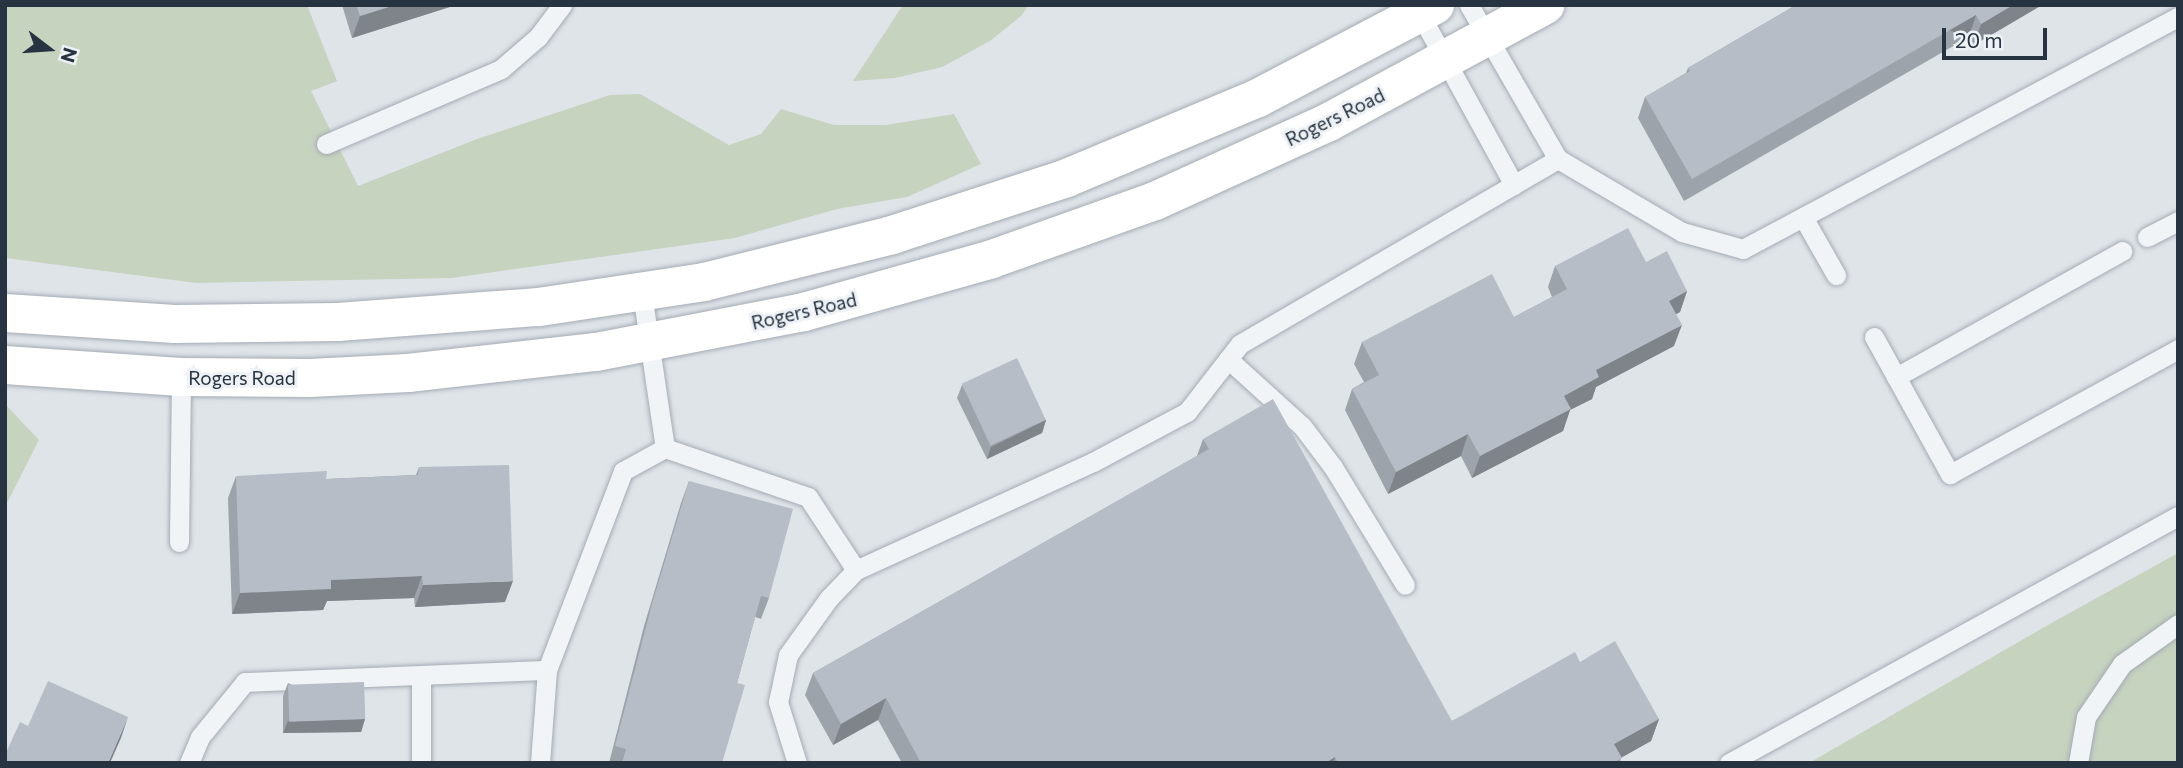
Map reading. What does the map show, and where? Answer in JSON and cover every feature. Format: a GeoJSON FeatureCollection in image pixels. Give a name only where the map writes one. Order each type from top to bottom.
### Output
{"type":"FeatureCollection","features":[{"type":"Feature","properties":{"kind":"main road","name":"Rogers Road"},"geometry":{"type":"LineString","coordinates":[[5,365],[181,377],[310,378],[443,370],[554,358],[649,343],[867,296],[1108,219],[1256,156],[1446,61],[1545,5]]}},
{"type":"Feature","properties":{"kind":"main road"},"geometry":{"type":"LineString","coordinates":[[5,313],[175,324],[311,323],[471,314],[642,293],[823,255],[1067,178],[1258,98],[1428,10]]}},
{"type":"Feature","properties":{"kind":"lane"},"geometry":{"type":"LineString","coordinates":[[326,144],[500,69],[538,37],[562,5]]}},
{"type":"Feature","properties":{"kind":"lane"},"geometry":{"type":"LineString","coordinates":[[1469,5],[1558,159],[1682,232],[1743,249],[2178,18]]}},
{"type":"Feature","properties":{"kind":"lane"},"geometry":{"type":"LineString","coordinates":[[1428,10],[1446,61],[1514,185]]}},
{"type":"Feature","properties":{"kind":"lane"},"geometry":{"type":"LineString","coordinates":[[797,763],[778,702],[788,655],[829,598],[856,570],[1093,462],[1187,412],[1240,344],[1558,159]]}},
{"type":"Feature","properties":{"kind":"lane"},"geometry":{"type":"LineString","coordinates":[[1803,217],[1836,275]]}},
{"type":"Feature","properties":{"kind":"lane"},"geometry":{"type":"LineString","coordinates":[[2147,237],[2178,221]]}},
{"type":"Feature","properties":{"kind":"lane"},"geometry":{"type":"LineString","coordinates":[[1896,377],[2122,251]]}},
{"type":"Feature","properties":{"kind":"lane"},"geometry":{"type":"LineString","coordinates":[[642,293],[666,447]]}},
{"type":"Feature","properties":{"kind":"lane"},"geometry":{"type":"LineString","coordinates":[[1874,337],[1950,474],[2178,349]]}},
{"type":"Feature","properties":{"kind":"lane"},"geometry":{"type":"LineString","coordinates":[[1228,359],[1303,426],[1333,467],[1405,585]]}},
{"type":"Feature","properties":{"kind":"lane"},"geometry":{"type":"LineString","coordinates":[[179,542],[181,377]]}},
{"type":"Feature","properties":{"kind":"lane"},"geometry":{"type":"LineString","coordinates":[[540,763],[547,670],[623,471],[666,447],[808,497],[856,570]]}},
{"type":"Feature","properties":{"kind":"lane"},"geometry":{"type":"LineString","coordinates":[[1729,763],[2178,516]]}},
{"type":"Feature","properties":{"kind":"lane"},"geometry":{"type":"LineString","coordinates":[[2078,763],[2086,717],[2122,664],[2178,624]]}},
{"type":"Feature","properties":{"kind":"lane"},"geometry":{"type":"LineString","coordinates":[[189,763],[200,737],[245,682],[547,670]]}},
{"type":"Feature","properties":{"kind":"lane"},"geometry":{"type":"LineString","coordinates":[[421,675],[421,763]]}},
{"type":"Feature","properties":{"kind":"green space"},"geometry":{"type":"Polygon","coordinates":[[[5,5],[307,5],[337,81],[311,91],[358,186],[477,139],[610,95],[640,94],[729,145],[761,134],[781,109],[834,125],[886,125],[954,114],[981,164],[907,197],[837,209],[735,238],[452,278],[196,283],[5,258],[5,5]]]}},
{"type":"Feature","properties":{"kind":"green space"},"geometry":{"type":"Polygon","coordinates":[[[903,5],[1029,5],[1021,16],[990,41],[942,67],[895,78],[853,81],[903,5]]]}},
{"type":"Feature","properties":{"kind":"green space"},"geometry":{"type":"Polygon","coordinates":[[[5,404],[39,440],[5,507],[5,404]]]}},
{"type":"Feature","properties":{"kind":"green space"},"geometry":{"type":"Polygon","coordinates":[[[2178,553],[2178,763],[1809,763],[2055,621],[2178,553]]]}},
{"type":"Feature","properties":{"kind":"building"},"geometry":{"type":"Polygon","coordinates":[[[356,5],[395,5],[360,16],[356,5]]]}},
{"type":"Feature","properties":{"kind":"building"},"geometry":{"type":"Polygon","coordinates":[[[1796,5],[2013,5],[1981,24],[1976,15],[1692,179],[1645,97],[1690,71],[1688,68],[1796,5]]]}},
{"type":"Feature","properties":{"kind":"building"},"geometry":{"type":"Polygon","coordinates":[[[1628,228],[1646,262],[1667,251],[1687,291],[1669,301],[1682,325],[1596,370],[1599,377],[1564,396],[1571,409],[1480,456],[1468,434],[1396,472],[1352,389],[1379,375],[1362,342],[1492,274],[1514,317],[1567,289],[1555,266],[1628,228]]]}},
{"type":"Feature","properties":{"kind":"building"},"geometry":{"type":"Polygon","coordinates":[[[1017,358],[1046,420],[990,445],[962,384],[1017,358]]]}},
{"type":"Feature","properties":{"kind":"building"},"geometry":{"type":"Polygon","coordinates":[[[1273,399],[1452,721],[1575,652],[1580,662],[1615,641],[1659,719],[1614,744],[1622,758],[1613,763],[1338,763],[1335,757],[1325,763],[921,763],[886,698],[841,724],[813,673],[1209,449],[1203,439],[1273,399]]]}},
{"type":"Feature","properties":{"kind":"building"},"geometry":{"type":"Polygon","coordinates":[[[509,465],[513,581],[423,585],[422,576],[331,580],[331,589],[240,593],[236,476],[327,471],[326,479],[418,475],[419,467],[509,465]]]}},
{"type":"Feature","properties":{"kind":"building"},"geometry":{"type":"Polygon","coordinates":[[[689,481],[793,509],[769,598],[761,596],[737,683],[745,685],[722,763],[622,763],[626,749],[615,746],[652,604],[689,481]]]}},
{"type":"Feature","properties":{"kind":"building"},"geometry":{"type":"Polygon","coordinates":[[[48,681],[128,717],[108,763],[5,763],[5,755],[20,722],[28,726],[48,681]]]}},
{"type":"Feature","properties":{"kind":"building"},"geometry":{"type":"Polygon","coordinates":[[[364,682],[365,719],[289,722],[288,685],[364,682]]]}}]}
